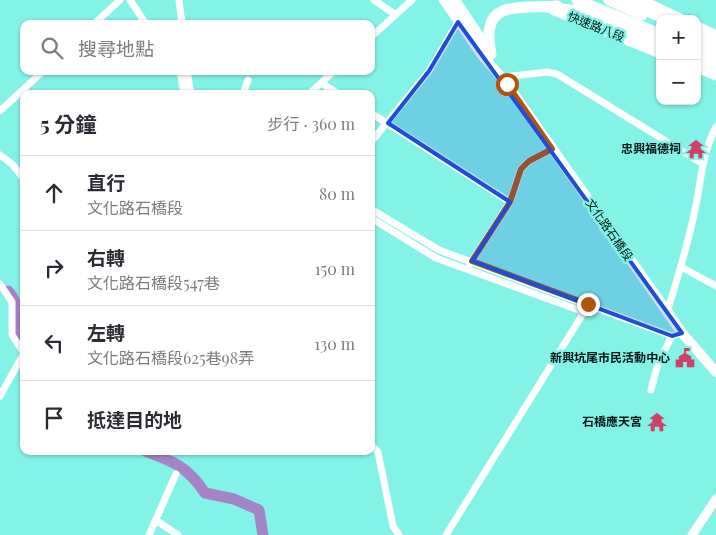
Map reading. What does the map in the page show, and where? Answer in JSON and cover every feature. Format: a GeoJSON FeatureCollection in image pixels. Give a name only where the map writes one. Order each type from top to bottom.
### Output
{"type":"FeatureCollection","features":[{"type":"Feature","properties":{"kind":"main road","name":"文化路石橋段"},"geometry":{"type":"LineString","coordinates":[[444,0],[480,54],[505,81]]}},
{"type":"Feature","properties":{"kind":"main road","name":"文化路石橋段"},"geometry":{"type":"LineString","coordinates":[[455,0],[491,54],[505,81],[667,312],[677,334],[716,372]]}},
{"type":"Feature","properties":{"kind":"main road","name":"快速路八段"},"geometry":{"type":"LineString","coordinates":[[532,0],[656,51]]}},
{"type":"Feature","properties":{"kind":"main road"},"geometry":{"type":"LineString","coordinates":[[577,0],[656,32]]}},
{"type":"Feature","properties":{"kind":"main road"},"geometry":{"type":"LineString","coordinates":[[597,0],[656,25]]}},
{"type":"Feature","properties":{"kind":"main road"},"geometry":{"type":"LineString","coordinates":[[609,0],[656,20]]}},
{"type":"Feature","properties":{"kind":"main road"},"geometry":{"type":"LineString","coordinates":[[623,0],[656,15]]}},
{"type":"Feature","properties":{"kind":"main road"},"geometry":{"type":"LineString","coordinates":[[640,0],[672,15]]}},
{"type":"Feature","properties":{"kind":"main road"},"geometry":{"type":"LineString","coordinates":[[491,54],[488,23],[495,11],[503,6],[518,3],[585,12],[656,43]]}},
{"type":"Feature","properties":{"kind":"main road"},"geometry":{"type":"LineString","coordinates":[[547,7],[572,5],[656,38]]}},
{"type":"Feature","properties":{"kind":"main road"},"geometry":{"type":"LineString","coordinates":[[701,29],[716,36]]}},
{"type":"Feature","properties":{"kind":"main road"},"geometry":{"type":"LineString","coordinates":[[701,35],[716,41]]}},
{"type":"Feature","properties":{"kind":"main road"},"geometry":{"type":"LineString","coordinates":[[701,40],[716,46]]}},
{"type":"Feature","properties":{"kind":"main road"},"geometry":{"type":"LineString","coordinates":[[701,46],[716,52]]}},
{"type":"Feature","properties":{"kind":"main road"},"geometry":{"type":"LineString","coordinates":[[701,51],[716,57]]}},
{"type":"Feature","properties":{"kind":"main road"},"geometry":{"type":"LineString","coordinates":[[701,56],[716,62]]}},
{"type":"Feature","properties":{"kind":"main road"},"geometry":{"type":"LineString","coordinates":[[701,62],[716,68]]}},
{"type":"Feature","properties":{"kind":"main road"},"geometry":{"type":"LineString","coordinates":[[701,69],[716,75]]}},
{"type":"Feature","properties":{"kind":"street"},"geometry":{"type":"LineString","coordinates":[[98,20],[120,0]]}},
{"type":"Feature","properties":{"kind":"street"},"geometry":{"type":"LineString","coordinates":[[130,0],[143,20]]}},
{"type":"Feature","properties":{"kind":"street"},"geometry":{"type":"LineString","coordinates":[[179,0],[182,20]]}},
{"type":"Feature","properties":{"kind":"street"},"geometry":{"type":"LineString","coordinates":[[374,0],[396,15]]}},
{"type":"Feature","properties":{"kind":"street"},"geometry":{"type":"LineString","coordinates":[[375,33],[412,0]]}},
{"type":"Feature","properties":{"kind":"street"},"geometry":{"type":"LineString","coordinates":[[375,138],[429,71],[458,22]]}},
{"type":"Feature","properties":{"kind":"street"},"geometry":{"type":"LineString","coordinates":[[505,81],[547,72],[557,74],[703,164]]}},
{"type":"Feature","properties":{"kind":"street"},"geometry":{"type":"LineString","coordinates":[[23,90],[39,75]]}},
{"type":"Feature","properties":{"kind":"street"},"geometry":{"type":"LineString","coordinates":[[181,75],[183,90]]}},
{"type":"Feature","properties":{"kind":"street"},"geometry":{"type":"LineString","coordinates":[[188,75],[190,90]]}},
{"type":"Feature","properties":{"kind":"street"},"geometry":{"type":"LineString","coordinates":[[313,90],[330,75]]}},
{"type":"Feature","properties":{"kind":"street"},"geometry":{"type":"LineString","coordinates":[[244,90],[248,80]]}},
{"type":"Feature","properties":{"kind":"street"},"geometry":{"type":"LineString","coordinates":[[321,83],[332,90]]}},
{"type":"Feature","properties":{"kind":"street"},"geometry":{"type":"LineString","coordinates":[[0,111],[20,92]]}},
{"type":"Feature","properties":{"kind":"street"},"geometry":{"type":"LineString","coordinates":[[375,115],[510,202]]}},
{"type":"Feature","properties":{"kind":"street"},"geometry":{"type":"LineString","coordinates":[[667,312],[681,267],[696,206],[703,164],[716,127]]}},
{"type":"Feature","properties":{"kind":"street"},"geometry":{"type":"LineString","coordinates":[[467,268],[510,202],[521,169],[529,161],[552,149]]}},
{"type":"Feature","properties":{"kind":"street"},"geometry":{"type":"LineString","coordinates":[[0,155],[12,164],[20,174]]}},
{"type":"Feature","properties":{"kind":"street"},"geometry":{"type":"LineString","coordinates":[[375,211],[439,250],[677,334],[658,363],[651,390]]}},
{"type":"Feature","properties":{"kind":"street"},"geometry":{"type":"LineString","coordinates":[[375,220],[436,258],[584,312]]}},
{"type":"Feature","properties":{"kind":"street"},"geometry":{"type":"LineString","coordinates":[[681,267],[716,286]]}},
{"type":"Feature","properties":{"kind":"street"},"geometry":{"type":"LineString","coordinates":[[0,284],[12,302],[12,335],[20,347]]}},
{"type":"Feature","properties":{"kind":"street"},"geometry":{"type":"LineString","coordinates":[[446,535],[588,304]]}},
{"type":"Feature","properties":{"kind":"street"},"geometry":{"type":"LineString","coordinates":[[0,396],[20,360]]}},
{"type":"Feature","properties":{"kind":"street"},"geometry":{"type":"LineString","coordinates":[[375,449],[378,452],[393,526],[399,535]]}},
{"type":"Feature","properties":{"kind":"street"},"geometry":{"type":"LineString","coordinates":[[149,535],[157,521],[176,474]]}},
{"type":"Feature","properties":{"kind":"street"},"geometry":{"type":"LineString","coordinates":[[692,535],[716,499]]}},
{"type":"Feature","properties":{"kind":"street"},"geometry":{"type":"LineString","coordinates":[[157,521],[178,535]]}},
{"type":"Feature","properties":{"kind":"highlighted area"},"geometry":{"type":"Polygon","coordinates":[[[458,22],[682,333],[672,336],[472,261],[510,202],[388,123],[429,71],[458,22]]]}},
{"type":"Feature","properties":{"kind":"waterway"},"geometry":{"type":"LineString","coordinates":[[8,291],[16,304],[20,334]]}},
{"type":"Feature","properties":{"kind":"waterway"},"geometry":{"type":"LineString","coordinates":[[156,455],[186,471],[205,493],[234,499],[259,510],[263,535]]}},
{"type":"Feature","properties":{"kind":"place","name":"忠興福德祠"},"geometry":{"type":"Point","coordinates":[696,149]}},
{"type":"Feature","properties":{"kind":"place","name":"新興坑尾市民活動中心"},"geometry":{"type":"Point","coordinates":[685,358]}},
{"type":"Feature","properties":{"kind":"place","name":"石橋應天宮"},"geometry":{"type":"Point","coordinates":[657,422]}},
{"type":"Feature","properties":{"kind":"route"},"geometry":{"type":"LineString","coordinates":[[507,84],[552,149],[529,161],[521,169],[510,202],[472,261],[588,304]]}}]}
